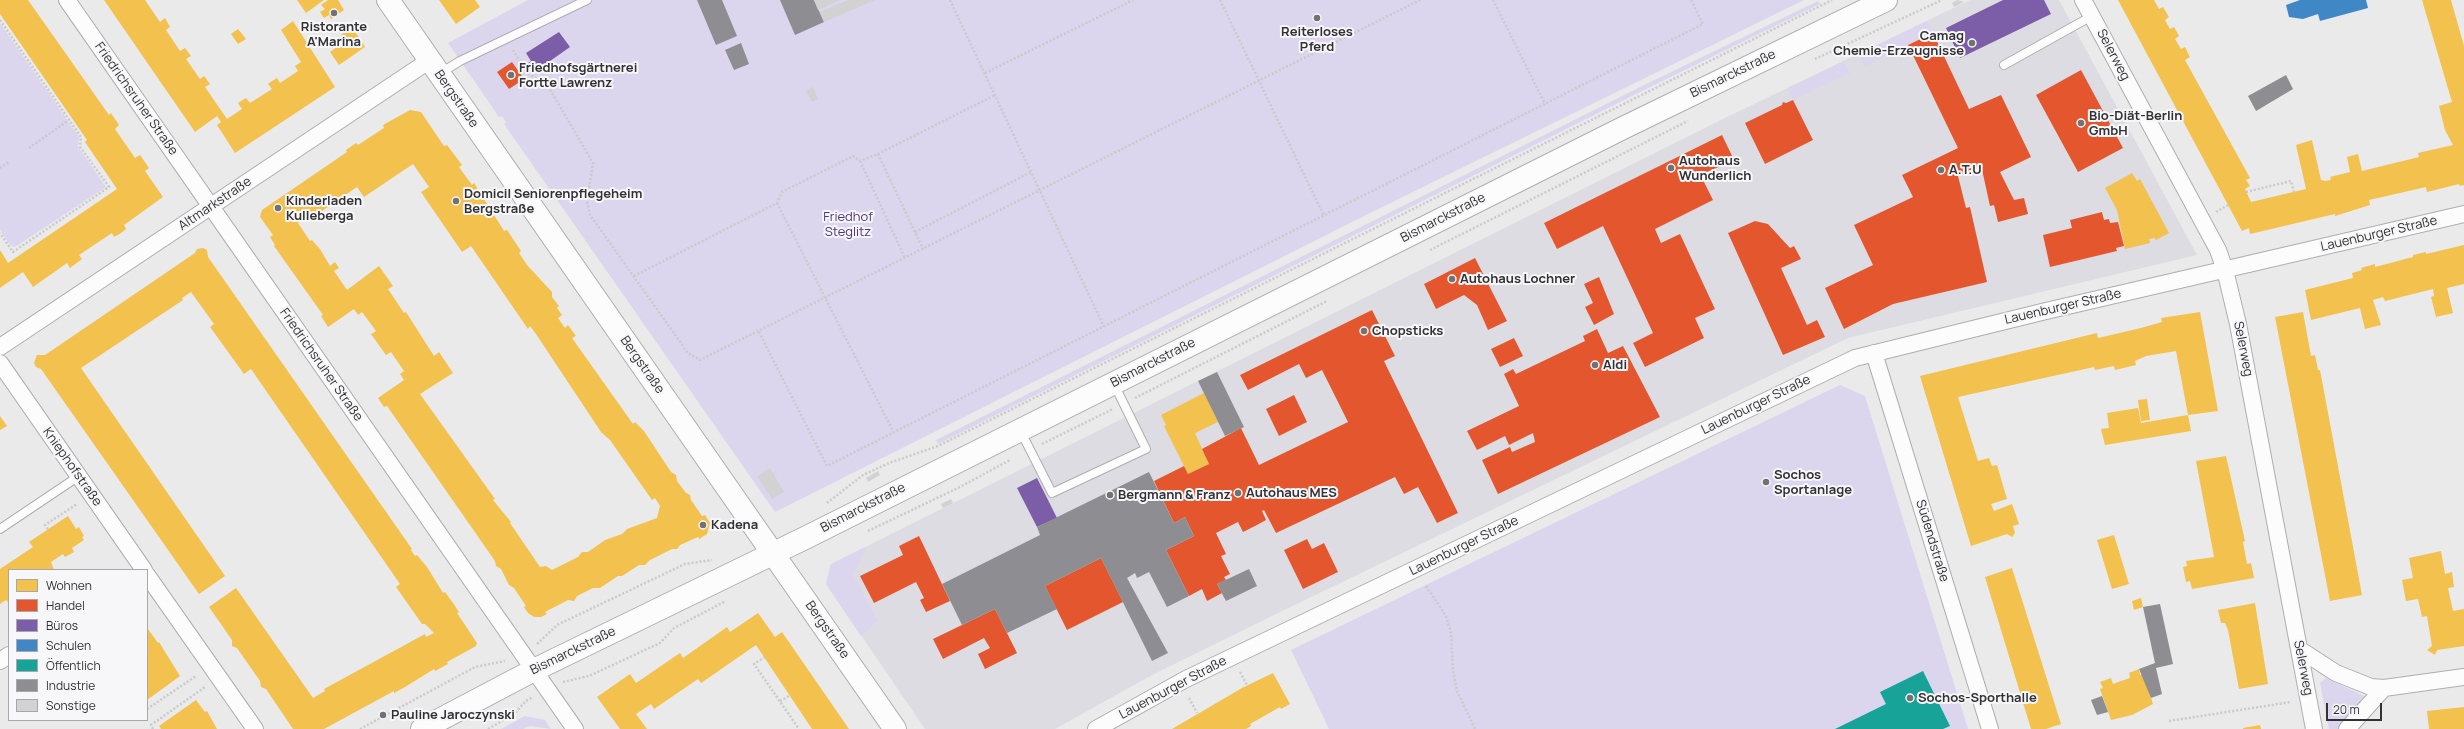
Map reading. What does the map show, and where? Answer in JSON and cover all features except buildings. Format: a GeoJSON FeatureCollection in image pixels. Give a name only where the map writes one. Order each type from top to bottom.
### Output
{"type":"FeatureCollection","features":[{"type":"Feature","properties":{"kind":"street","name":"Friedrichsruher Straße"},"geometry":{"type":"LineString","coordinates":[[67,0],[211,207],[533,660],[575,729]]}},
{"type":"Feature","properties":{"kind":"street","name":"Bergstraße"},"geometry":{"type":"LineString","coordinates":[[388,0],[895,729]]}},
{"type":"Feature","properties":{"kind":"street","name":"Bismarckstraße"},"geometry":{"type":"LineString","coordinates":[[422,729],[533,660],[773,553],[1679,100],[1886,0]]}},
{"type":"Feature","properties":{"kind":"street","name":"Selerweg"},"geometry":{"type":"LineString","coordinates":[[2084,0],[2218,250],[2225,270],[2238,324],[2314,729]]}},
{"type":"Feature","properties":{"kind":"street","name":"Altmarkstraße"},"geometry":{"type":"LineString","coordinates":[[0,347],[211,207],[434,67]]}},
{"type":"Feature","properties":{"kind":"street","name":"Lauenburger Straße"},"geometry":{"type":"LineString","coordinates":[[1096,729],[1186,679],[1855,358],[2464,214]]}},
{"type":"Feature","properties":{"kind":"street","name":"Südendstraße"},"geometry":{"type":"LineString","coordinates":[[1874,353],[1990,729]]}},
{"type":"Feature","properties":{"kind":"street","name":"Kniephofstraße"},"geometry":{"type":"LineString","coordinates":[[0,363],[79,476],[141,569]]}},
{"type":"Feature","properties":{"kind":"street","name":"Kniephofstraße"},"geometry":{"type":"LineString","coordinates":[[148,578],[255,729]]}},
{"type":"Feature","properties":{"kind":"street"},"geometry":{"type":"LineString","coordinates":[[2299,649],[2319,663],[2355,682],[2384,688],[2464,676]]}},
{"type":"Feature","properties":{"kind":"street"},"geometry":{"type":"LineString","coordinates":[[2347,729],[2384,688]]}},
{"type":"Feature","properties":{"kind":"lane"},"geometry":{"type":"LineString","coordinates":[[434,67],[460,61],[587,0]]}},
{"type":"Feature","properties":{"kind":"lane"},"geometry":{"type":"LineString","coordinates":[[2004,65],[2092,16]]}},
{"type":"Feature","properties":{"kind":"lane"},"geometry":{"type":"LineString","coordinates":[[1020,430],[1052,493],[1146,449],[1114,383]]}},
{"type":"Feature","properties":{"kind":"lane"},"geometry":{"type":"LineString","coordinates":[[0,529],[79,476]]}},
{"type":"Feature","properties":{"kind":"path"},"geometry":{"type":"LineString","coordinates":[[950,0],[1104,327]]}},
{"type":"Feature","properties":{"kind":"path"},"geometry":{"type":"LineString","coordinates":[[985,73],[1133,0]]}},
{"type":"Feature","properties":{"kind":"path"},"geometry":{"type":"LineString","coordinates":[[1220,0],[1324,216]]}},
{"type":"Feature","properties":{"kind":"path"},"geometry":{"type":"LineString","coordinates":[[507,39],[526,72],[548,86],[593,163],[587,201],[590,215],[688,353],[700,360],[759,332],[1420,0]]}},
{"type":"Feature","properties":{"kind":"path"},"geometry":{"type":"LineString","coordinates":[[1493,0],[1545,104]]}},
{"type":"Feature","properties":{"kind":"path"},"geometry":{"type":"LineString","coordinates":[[759,332],[827,466],[1703,24],[1691,0]]}},
{"type":"Feature","properties":{"kind":"path"},"geometry":{"type":"LineString","coordinates":[[823,508],[845,487],[868,472],[938,446],[1832,0]]}},
{"type":"Feature","properties":{"kind":"path"},"geometry":{"type":"LineString","coordinates":[[1810,62],[1942,0]]}},
{"type":"Feature","properties":{"kind":"path"},"geometry":{"type":"LineString","coordinates":[[0,20],[81,137],[80,147],[109,187],[13,252],[0,234]]}},
{"type":"Feature","properties":{"kind":"path"},"geometry":{"type":"LineString","coordinates":[[860,161],[878,154],[995,95]]}},
{"type":"Feature","properties":{"kind":"path"},"geometry":{"type":"LineString","coordinates":[[29,148],[69,120]]}},
{"type":"Feature","properties":{"kind":"path"},"geometry":{"type":"LineString","coordinates":[[1425,252],[1690,120]]}},
{"type":"Feature","properties":{"kind":"path"},"geometry":{"type":"LineString","coordinates":[[878,154],[923,250]]}},
{"type":"Feature","properties":{"kind":"path"},"geometry":{"type":"LineString","coordinates":[[634,276],[777,203],[782,192],[853,156],[860,161],[905,258]]}},
{"type":"Feature","properties":{"kind":"path"},"geometry":{"type":"LineString","coordinates":[[0,168],[9,162]]}},
{"type":"Feature","properties":{"kind":"path"},"geometry":{"type":"LineString","coordinates":[[915,232],[1031,172]]}},
{"type":"Feature","properties":{"kind":"path"},"geometry":{"type":"LineString","coordinates":[[2246,192],[2291,181],[2294,192]]}},
{"type":"Feature","properties":{"kind":"path"},"geometry":{"type":"LineString","coordinates":[[777,203],[894,433]]}},
{"type":"Feature","properties":{"kind":"path"},"geometry":{"type":"LineString","coordinates":[[2216,213],[2228,204]]}},
{"type":"Feature","properties":{"kind":"path"},"geometry":{"type":"LineString","coordinates":[[862,533],[881,526],[958,488],[1030,450],[1334,297]]}},
{"type":"Feature","properties":{"kind":"path"},"geometry":{"type":"LineString","coordinates":[[48,529],[45,525],[77,503]]}},
{"type":"Feature","properties":{"kind":"path"},"geometry":{"type":"LineString","coordinates":[[533,660],[557,625],[685,564],[717,559]]}},
{"type":"Feature","properties":{"kind":"path"},"geometry":{"type":"LineString","coordinates":[[1426,586],[1446,616],[1451,633],[1453,671],[1457,691],[1475,729]]}},
{"type":"Feature","properties":{"kind":"path"},"geometry":{"type":"LineString","coordinates":[[559,684],[589,676],[660,643],[674,628],[718,606],[731,597]]}},
{"type":"Feature","properties":{"kind":"path"},"geometry":{"type":"LineString","coordinates":[[764,657],[754,664],[799,729]]}},
{"type":"Feature","properties":{"kind":"path"},"geometry":{"type":"LineString","coordinates":[[360,729],[474,667],[507,661]]}},
{"type":"Feature","properties":{"kind":"path"},"geometry":{"type":"LineString","coordinates":[[1240,672],[1247,685]]}},
{"type":"Feature","properties":{"kind":"path"},"geometry":{"type":"LineString","coordinates":[[148,708],[197,675]]}},
{"type":"Feature","properties":{"kind":"path"},"geometry":{"type":"LineString","coordinates":[[153,729],[150,725],[205,687]]}},
{"type":"Feature","properties":{"kind":"path"},"geometry":{"type":"LineString","coordinates":[[488,729],[505,720],[526,701],[538,694]]}},
{"type":"Feature","properties":{"kind":"path"},"geometry":{"type":"LineString","coordinates":[[780,702],[789,696]]}},
{"type":"Feature","properties":{"kind":"path"},"geometry":{"type":"LineString","coordinates":[[1189,698],[1198,713]]}},
{"type":"Feature","properties":{"kind":"path"},"geometry":{"type":"LineString","coordinates":[[2169,721],[2289,702]]}},
{"type":"Feature","properties":{"kind":"shaded area"},"geometry":{"type":"Polygon","coordinates":[[[1970,0],[2059,0],[2197,255],[1848,338],[1152,675],[1055,729],[925,729],[826,584],[831,564],[1727,117],[1970,0]]]}},
{"type":"Feature","properties":{"kind":"green space","name":"Friedhof Steglitz"},"geometry":{"type":"Polygon","coordinates":[[[528,0],[1804,0],[1368,214],[775,512],[504,124],[506,122],[502,116],[499,117],[448,43],[528,0]]]}},
{"type":"Feature","properties":{"kind":"green space"},"geometry":{"type":"Polygon","coordinates":[[[1818,1],[1820,4],[1640,92],[938,444],[936,440],[1638,88],[1818,1]]]}},
{"type":"Feature","properties":{"kind":"green space"},"geometry":{"type":"Polygon","coordinates":[[[1927,21],[1933,33],[1865,66],[1859,54],[1927,21]]]}},
{"type":"Feature","properties":{"kind":"green space"},"geometry":{"type":"Polygon","coordinates":[[[0,23],[79,137],[78,147],[106,187],[15,247],[10,245],[0,230],[0,23]]]}},
{"type":"Feature","properties":{"kind":"green space"},"geometry":{"type":"Polygon","coordinates":[[[1844,61],[1850,73],[1793,100],[1788,88],[1844,61]]]}},
{"type":"Feature","properties":{"kind":"green space","name":"Sochos Sportanlage"},"geometry":{"type":"Polygon","coordinates":[[[1840,385],[1865,396],[1968,729],[1329,729],[1291,650],[1840,385]]]}},
{"type":"Feature","properties":{"kind":"green space"},"geometry":{"type":"Polygon","coordinates":[[[863,548],[866,550],[853,574],[877,621],[861,636],[826,584],[831,564],[863,548]]]}},
{"type":"Feature","properties":{"kind":"green space"},"geometry":{"type":"Polygon","coordinates":[[[2326,678],[2364,696],[2339,729],[2329,729],[2320,683],[2326,678]]]}},
{"type":"Feature","properties":{"kind":"green space"},"geometry":{"type":"Polygon","coordinates":[[[525,716],[545,720],[551,729],[530,726],[523,729],[501,729],[525,716]]]}},
{"type":"Feature","properties":{"kind":"place","name":"Ristorante A'Marina"},"geometry":{"type":"Point","coordinates":[334,13]}},
{"type":"Feature","properties":{"kind":"place","name":"Reiterloses Pferd"},"geometry":{"type":"Point","coordinates":[1317,18]}},
{"type":"Feature","properties":{"kind":"place","name":"Camag Chemie-Erzeugnisse"},"geometry":{"type":"Point","coordinates":[1972,43]}},
{"type":"Feature","properties":{"kind":"place","name":"Friedhofsgärtnerei Fortte Lawrenz"},"geometry":{"type":"Point","coordinates":[511,75]}},
{"type":"Feature","properties":{"kind":"place","name":"Bio-Diät-Berlin GmbH"},"geometry":{"type":"Point","coordinates":[2081,123]}},
{"type":"Feature","properties":{"kind":"place","name":"Autohaus Wunderlich"},"geometry":{"type":"Point","coordinates":[1671,168]}},
{"type":"Feature","properties":{"kind":"place","name":"A.T.U"},"geometry":{"type":"Point","coordinates":[1941,170]}},
{"type":"Feature","properties":{"kind":"place","name":"Domicil Seniorenpflegeheim Bergstraße"},"geometry":{"type":"Point","coordinates":[456,201]}},
{"type":"Feature","properties":{"kind":"place","name":"Kinderladen Kulleberga"},"geometry":{"type":"Point","coordinates":[278,208]}},
{"type":"Feature","properties":{"kind":"place","name":"Autohaus Lochner"},"geometry":{"type":"Point","coordinates":[1452,279]}},
{"type":"Feature","properties":{"kind":"place","name":"Chopsticks"},"geometry":{"type":"Point","coordinates":[1364,331]}},
{"type":"Feature","properties":{"kind":"place","name":"Aldi"},"geometry":{"type":"Point","coordinates":[1595,365]}},
{"type":"Feature","properties":{"kind":"place","name":"Sochos Sportanlage"},"geometry":{"type":"Point","coordinates":[1766,482]}},
{"type":"Feature","properties":{"kind":"place","name":"Autohaus MES"},"geometry":{"type":"Point","coordinates":[1238,493]}},
{"type":"Feature","properties":{"kind":"place","name":"Bergmann & Franz"},"geometry":{"type":"Point","coordinates":[1110,495]}},
{"type":"Feature","properties":{"kind":"place","name":"Kadena"},"geometry":{"type":"Point","coordinates":[703,525]}},
{"type":"Feature","properties":{"kind":"place","name":"Sochos-Sporthalle"},"geometry":{"type":"Point","coordinates":[1910,698]}},
{"type":"Feature","properties":{"kind":"place","name":"Pauline Jaroczynski"},"geometry":{"type":"Point","coordinates":[383,715]}}]}
